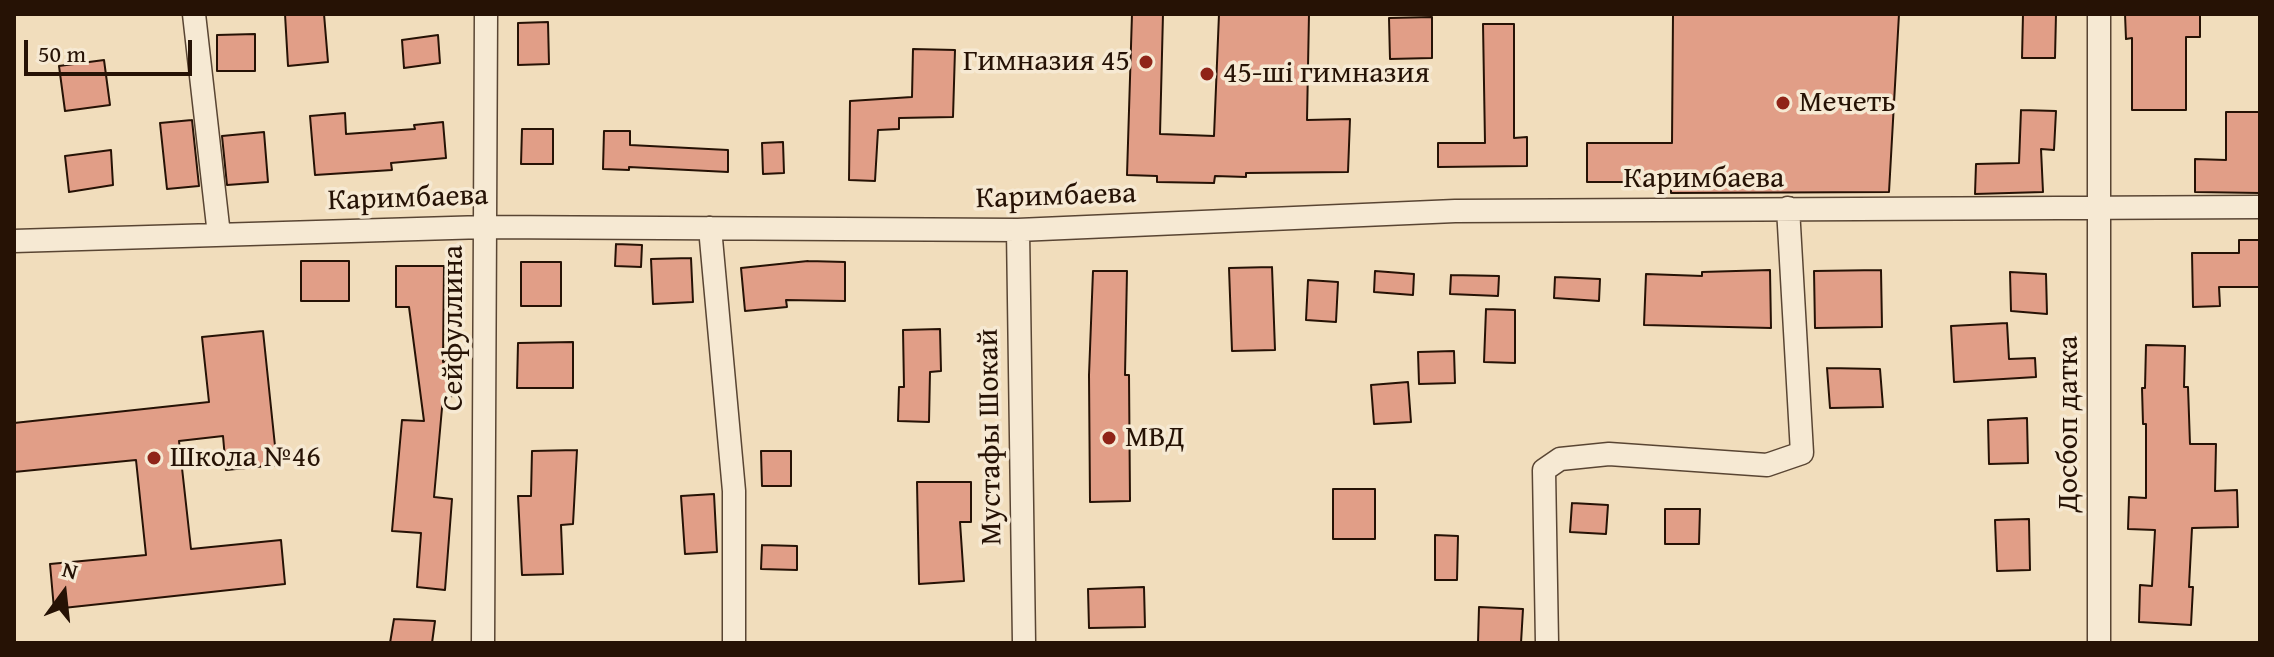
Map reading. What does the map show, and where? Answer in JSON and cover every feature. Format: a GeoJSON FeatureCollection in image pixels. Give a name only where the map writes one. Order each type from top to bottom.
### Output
{"type":"FeatureCollection","features":[{"type":"Feature","properties":{"kind":"street"},"geometry":{"type":"LineString","coordinates":[[194,14],[219,235]]}},
{"type":"Feature","properties":{"kind":"street","name":"Сейфуллина"},"geometry":{"type":"LineString","coordinates":[[483,643],[486,14]]}},
{"type":"Feature","properties":{"kind":"street","name":"Досбоп датка"},"geometry":{"type":"LineString","coordinates":[[2099,14],[2099,643]]}},
{"type":"Feature","properties":{"kind":"street","name":"Каримбаева"},"geometry":{"type":"LineString","coordinates":[[14,241],[485,227],[1018,230],[1455,211],[2260,207]]}},
{"type":"Feature","properties":{"kind":"street"},"geometry":{"type":"LineString","coordinates":[[1547,643],[1544,470],[1560,459],[1609,454],[1767,465],[1802,453],[1788,208]]}},
{"type":"Feature","properties":{"kind":"street"},"geometry":{"type":"LineString","coordinates":[[710,228],[734,491],[734,643]]}},
{"type":"Feature","properties":{"kind":"street","name":"Мустафы Шокай"},"geometry":{"type":"LineString","coordinates":[[1018,230],[1024,643]]}},
{"type":"Feature","properties":{"kind":"building"},"geometry":{"type":"Polygon","coordinates":[[[285,14],[324,14],[328,62],[288,66],[285,14]]]}},
{"type":"Feature","properties":{"kind":"building"},"geometry":{"type":"Polygon","coordinates":[[[1132,14],[1163,14],[1160,134],[1214,136],[1219,14],[1309,14],[1307,120],[1350,119],[1348,172],[1246,173],[1246,177],[1215,176],[1214,183],[1157,182],[1157,176],[1127,175],[1132,14]]]}},
{"type":"Feature","properties":{"kind":"building","name":"Мечеть"},"geometry":{"type":"Polygon","coordinates":[[[1673,14],[1899,14],[1889,192],[1671,193],[1671,182],[1587,182],[1587,143],[1672,143],[1673,14]]]}},
{"type":"Feature","properties":{"kind":"building"},"geometry":{"type":"Polygon","coordinates":[[[2023,14],[2056,14],[2055,58],[2022,58],[2023,14]]]}},
{"type":"Feature","properties":{"kind":"building"},"geometry":{"type":"Polygon","coordinates":[[[2125,14],[2200,14],[2200,37],[2186,37],[2186,110],[2132,110],[2132,38],[2126,39],[2125,14]]]}},
{"type":"Feature","properties":{"kind":"building"},"geometry":{"type":"Polygon","coordinates":[[[1432,17],[1432,58],[1390,59],[1389,18],[1432,17]]]}},
{"type":"Feature","properties":{"kind":"building"},"geometry":{"type":"Polygon","coordinates":[[[548,22],[549,64],[518,65],[518,23],[548,22]]]}},
{"type":"Feature","properties":{"kind":"building"},"geometry":{"type":"Polygon","coordinates":[[[1483,24],[1514,24],[1514,138],[1527,137],[1527,166],[1438,167],[1438,143],[1485,143],[1483,24]]]}},
{"type":"Feature","properties":{"kind":"building"},"geometry":{"type":"Polygon","coordinates":[[[255,34],[255,71],[217,71],[217,35],[255,34]]]}},
{"type":"Feature","properties":{"kind":"building"},"geometry":{"type":"Polygon","coordinates":[[[438,35],[440,63],[404,68],[402,40],[438,35]]]}},
{"type":"Feature","properties":{"kind":"building"},"geometry":{"type":"Polygon","coordinates":[[[913,49],[955,50],[953,117],[899,118],[899,129],[878,130],[875,181],[849,180],[850,101],[912,97],[913,49]]]}},
{"type":"Feature","properties":{"kind":"building"},"geometry":{"type":"Polygon","coordinates":[[[104,60],[110,105],[65,111],[59,66],[104,60]]]}},
{"type":"Feature","properties":{"kind":"building"},"geometry":{"type":"Polygon","coordinates":[[[2021,110],[2056,111],[2054,150],[2041,149],[2043,192],[1975,194],[1976,164],[2019,163],[2021,110]]]}},
{"type":"Feature","properties":{"kind":"building"},"geometry":{"type":"Polygon","coordinates":[[[2226,112],[2260,112],[2260,193],[2195,192],[2195,159],[2226,160],[2226,112]]]}},
{"type":"Feature","properties":{"kind":"building"},"geometry":{"type":"Polygon","coordinates":[[[345,113],[346,134],[415,129],[414,125],[443,122],[446,158],[391,163],[392,170],[315,175],[310,116],[345,113]]]}},
{"type":"Feature","properties":{"kind":"building"},"geometry":{"type":"Polygon","coordinates":[[[192,120],[199,186],[167,189],[160,123],[192,120]]]}},
{"type":"Feature","properties":{"kind":"building"},"geometry":{"type":"Polygon","coordinates":[[[522,129],[553,129],[553,164],[521,164],[522,129]]]}},
{"type":"Feature","properties":{"kind":"building"},"geometry":{"type":"Polygon","coordinates":[[[604,131],[630,131],[630,145],[728,150],[728,172],[629,167],[629,170],[603,169],[604,131]]]}},
{"type":"Feature","properties":{"kind":"building"},"geometry":{"type":"Polygon","coordinates":[[[264,132],[268,182],[227,185],[222,136],[264,132]]]}},
{"type":"Feature","properties":{"kind":"building"},"geometry":{"type":"Polygon","coordinates":[[[783,142],[784,173],[763,174],[762,143],[783,142]]]}},
{"type":"Feature","properties":{"kind":"building"},"geometry":{"type":"Polygon","coordinates":[[[111,150],[113,185],[69,192],[65,156],[111,150]]]}},
{"type":"Feature","properties":{"kind":"building"},"geometry":{"type":"Polygon","coordinates":[[[2239,240],[2260,240],[2260,287],[2219,287],[2220,306],[2193,307],[2192,253],[2239,253],[2239,240]]]}},
{"type":"Feature","properties":{"kind":"building"},"geometry":{"type":"Polygon","coordinates":[[[616,244],[642,245],[641,267],[615,266],[616,244]]]}},
{"type":"Feature","properties":{"kind":"building"},"geometry":{"type":"Polygon","coordinates":[[[691,258],[693,302],[653,304],[651,259],[691,258]]]}},
{"type":"Feature","properties":{"kind":"building"},"geometry":{"type":"Polygon","coordinates":[[[301,261],[349,261],[349,301],[301,301],[301,261]]]}},
{"type":"Feature","properties":{"kind":"building"},"geometry":{"type":"Polygon","coordinates":[[[808,261],[845,262],[845,301],[786,300],[787,307],[745,311],[741,268],[808,261]]]}},
{"type":"Feature","properties":{"kind":"building"},"geometry":{"type":"Polygon","coordinates":[[[521,262],[561,262],[561,306],[521,306],[521,262]]]}},
{"type":"Feature","properties":{"kind":"building"},"geometry":{"type":"Polygon","coordinates":[[[396,266],[444,266],[443,362],[452,361],[453,396],[443,397],[434,497],[452,499],[445,590],[417,587],[421,533],[392,531],[402,420],[424,421],[409,307],[396,307],[396,266]]]}},
{"type":"Feature","properties":{"kind":"building"},"geometry":{"type":"Polygon","coordinates":[[[1272,267],[1275,350],[1232,351],[1229,268],[1272,267]]]}},
{"type":"Feature","properties":{"kind":"building"},"geometry":{"type":"Polygon","coordinates":[[[1770,270],[1771,328],[1644,325],[1646,274],[1702,276],[1702,272],[1770,270]]]}},
{"type":"Feature","properties":{"kind":"building"},"geometry":{"type":"Polygon","coordinates":[[[1881,270],[1882,327],[1815,328],[1814,271],[1881,270]]]}},
{"type":"Feature","properties":{"kind":"building"},"geometry":{"type":"Polygon","coordinates":[[[1093,271],[1127,271],[1125,375],[1129,375],[1130,501],[1090,502],[1089,375],[1093,271]]]}},
{"type":"Feature","properties":{"kind":"building"},"geometry":{"type":"Polygon","coordinates":[[[1375,271],[1414,274],[1413,295],[1374,292],[1375,271]]]}},
{"type":"Feature","properties":{"kind":"building"},"geometry":{"type":"Polygon","coordinates":[[[2010,272],[2046,274],[2047,314],[2011,311],[2010,272]]]}},
{"type":"Feature","properties":{"kind":"building"},"geometry":{"type":"Polygon","coordinates":[[[1451,275],[1499,276],[1498,296],[1450,294],[1451,275]]]}},
{"type":"Feature","properties":{"kind":"building"},"geometry":{"type":"Polygon","coordinates":[[[1555,277],[1600,279],[1599,301],[1554,298],[1555,277]]]}},
{"type":"Feature","properties":{"kind":"building"},"geometry":{"type":"Polygon","coordinates":[[[1308,280],[1338,282],[1336,322],[1306,320],[1308,280]]]}},
{"type":"Feature","properties":{"kind":"building"},"geometry":{"type":"Polygon","coordinates":[[[1486,309],[1515,310],[1515,363],[1484,362],[1486,309]]]}},
{"type":"Feature","properties":{"kind":"building"},"geometry":{"type":"Polygon","coordinates":[[[2007,323],[2009,359],[2035,358],[2036,377],[1954,382],[1951,326],[2007,323]]]}},
{"type":"Feature","properties":{"kind":"building"},"geometry":{"type":"Polygon","coordinates":[[[940,329],[941,371],[930,372],[929,422],[898,421],[899,387],[904,387],[903,330],[940,329]]]}},
{"type":"Feature","properties":{"kind":"building"},"geometry":{"type":"Polygon","coordinates":[[[263,331],[277,465],[226,470],[223,436],[179,441],[191,549],[281,540],[285,584],[54,609],[50,564],[146,555],[136,460],[14,472],[14,423],[209,402],[202,337],[263,331]]]}},
{"type":"Feature","properties":{"kind":"building"},"geometry":{"type":"Polygon","coordinates":[[[573,342],[573,388],[517,388],[518,343],[573,342]]]}},
{"type":"Feature","properties":{"kind":"building"},"geometry":{"type":"Polygon","coordinates":[[[2146,345],[2185,346],[2184,387],[2188,387],[2190,444],[2216,444],[2215,491],[2237,490],[2238,527],[2192,528],[2191,625],[2139,622],[2140,585],[2152,586],[2155,530],[2128,529],[2129,497],[2146,498],[2146,424],[2143,424],[2142,388],[2145,388],[2146,345]]]}},
{"type":"Feature","properties":{"kind":"building"},"geometry":{"type":"Polygon","coordinates":[[[1454,351],[1455,383],[1419,384],[1418,352],[1454,351]]]}},
{"type":"Feature","properties":{"kind":"building"},"geometry":{"type":"Polygon","coordinates":[[[1827,368],[1880,369],[1883,407],[1830,408],[1827,368]]]}},
{"type":"Feature","properties":{"kind":"building"},"geometry":{"type":"Polygon","coordinates":[[[1408,382],[1411,422],[1374,424],[1371,385],[1408,382]]]}},
{"type":"Feature","properties":{"kind":"building"},"geometry":{"type":"Polygon","coordinates":[[[2027,418],[2028,463],[1989,464],[1988,420],[2027,418]]]}},
{"type":"Feature","properties":{"kind":"building"},"geometry":{"type":"Polygon","coordinates":[[[577,450],[573,524],[561,525],[563,574],[522,575],[518,496],[531,496],[532,451],[577,450]]]}},
{"type":"Feature","properties":{"kind":"building"},"geometry":{"type":"Polygon","coordinates":[[[761,451],[791,451],[791,486],[762,486],[761,451]]]}},
{"type":"Feature","properties":{"kind":"building"},"geometry":{"type":"Polygon","coordinates":[[[917,482],[971,482],[971,522],[960,522],[964,581],[919,584],[917,482]]]}},
{"type":"Feature","properties":{"kind":"building"},"geometry":{"type":"Polygon","coordinates":[[[1333,489],[1375,489],[1375,539],[1333,539],[1333,489]]]}},
{"type":"Feature","properties":{"kind":"building"},"geometry":{"type":"Polygon","coordinates":[[[714,494],[717,552],[685,554],[681,496],[714,494]]]}},
{"type":"Feature","properties":{"kind":"building"},"geometry":{"type":"Polygon","coordinates":[[[1572,503],[1608,505],[1606,534],[1570,532],[1572,503]]]}},
{"type":"Feature","properties":{"kind":"building"},"geometry":{"type":"Polygon","coordinates":[[[1665,509],[1700,509],[1699,544],[1665,544],[1665,509]]]}},
{"type":"Feature","properties":{"kind":"building"},"geometry":{"type":"Polygon","coordinates":[[[2029,519],[2030,570],[1997,571],[1995,520],[2029,519]]]}},
{"type":"Feature","properties":{"kind":"building"},"geometry":{"type":"Polygon","coordinates":[[[1435,535],[1458,536],[1457,580],[1435,580],[1435,535]]]}},
{"type":"Feature","properties":{"kind":"building"},"geometry":{"type":"Polygon","coordinates":[[[762,545],[797,546],[797,570],[761,569],[762,545]]]}},
{"type":"Feature","properties":{"kind":"building"},"geometry":{"type":"Polygon","coordinates":[[[1144,587],[1145,627],[1089,628],[1088,589],[1144,587]]]}},
{"type":"Feature","properties":{"kind":"building"},"geometry":{"type":"Polygon","coordinates":[[[1479,607],[1523,609],[1521,643],[1478,643],[1479,607]]]}},
{"type":"Feature","properties":{"kind":"building"},"geometry":{"type":"Polygon","coordinates":[[[394,619],[435,621],[432,643],[390,643],[394,619]]]}},
{"type":"Feature","properties":{"kind":"place","name":"Гимназия 45"},"geometry":{"type":"Point","coordinates":[1146,62]}},
{"type":"Feature","properties":{"kind":"place","name":"45-ші гимназия"},"geometry":{"type":"Point","coordinates":[1207,74]}},
{"type":"Feature","properties":{"kind":"place","name":"Мечеть"},"geometry":{"type":"Point","coordinates":[1783,103]}},
{"type":"Feature","properties":{"kind":"place","name":"МВД"},"geometry":{"type":"Point","coordinates":[1109,438]}},
{"type":"Feature","properties":{"kind":"place","name":"Школа №46"},"geometry":{"type":"Point","coordinates":[154,458]}}]}
